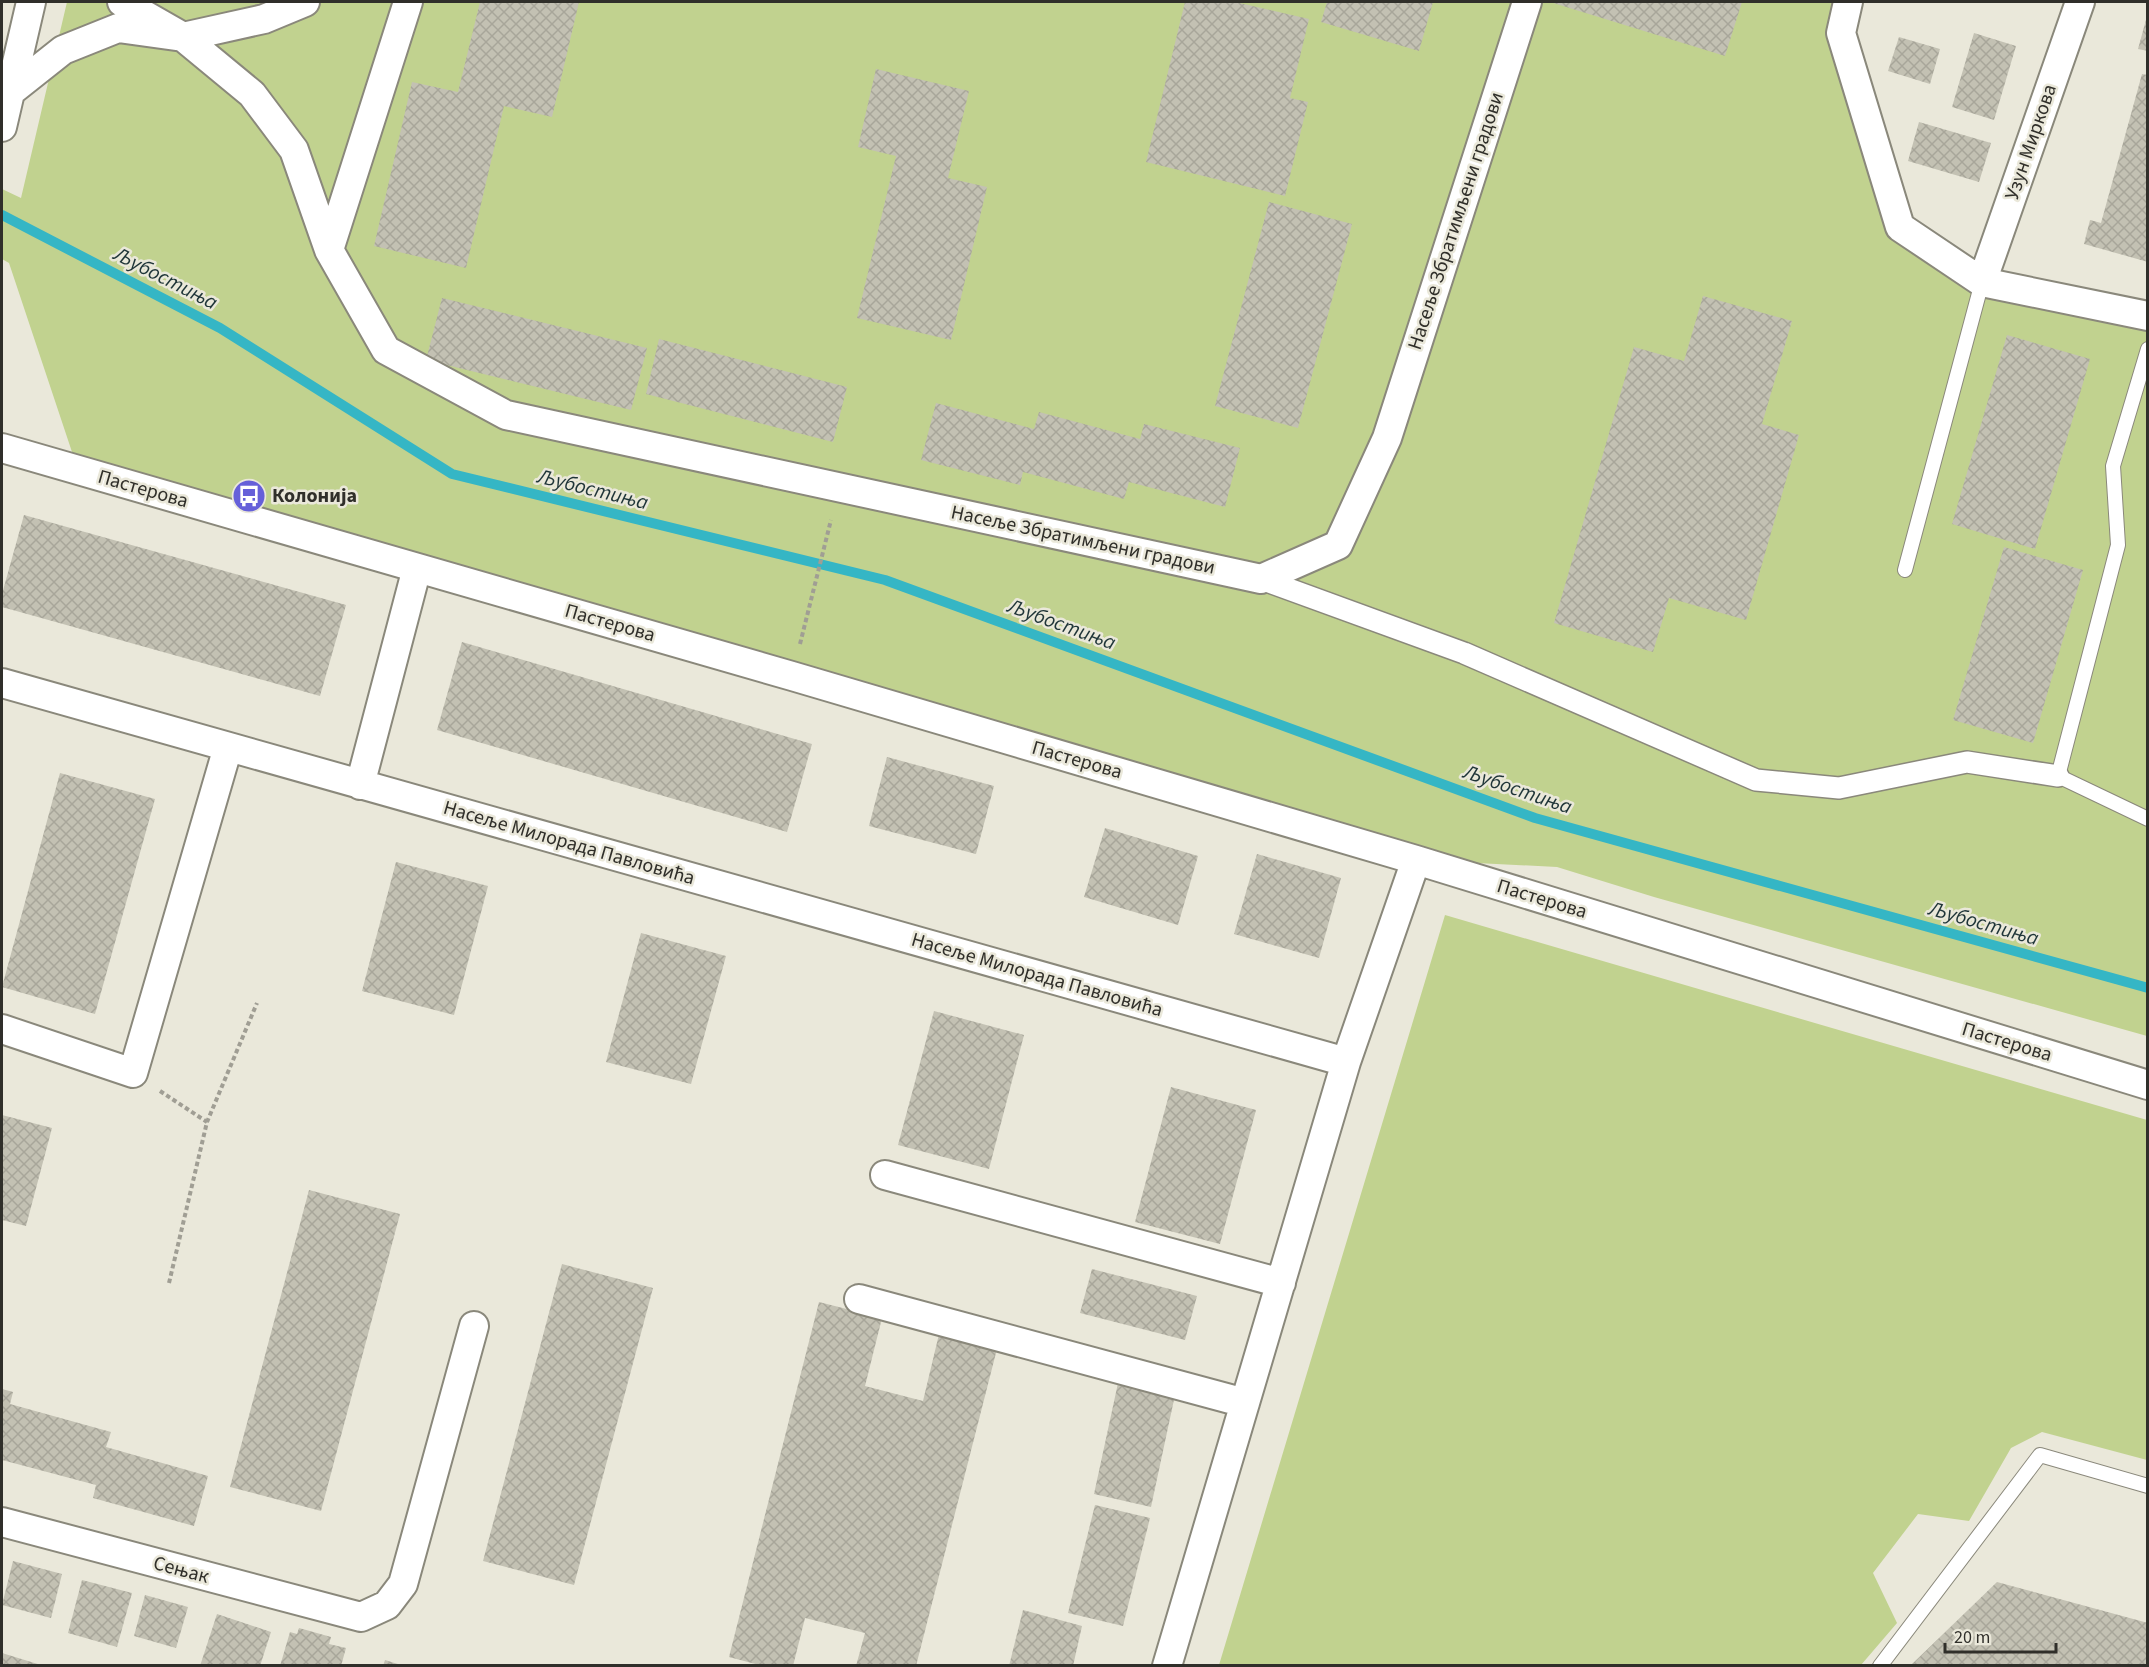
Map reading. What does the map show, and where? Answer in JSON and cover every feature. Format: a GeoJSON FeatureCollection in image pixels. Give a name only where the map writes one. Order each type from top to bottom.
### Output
{"type":"FeatureCollection","features":[{"type":"Feature","properties":{"kind":"street"},"geometry":{"type":"LineString","coordinates":[[2,127],[6,84],[31,2]]}},
{"type":"Feature","properties":{"kind":"street","name":"Насеље Збратимљени градови"},"geometry":{"type":"LineString","coordinates":[[122,2],[183,37],[252,94],[294,150],[328,250],[386,350],[506,415],[1262,579],[1338,545],[1348,524],[1387,438],[1527,2]]}},
{"type":"Feature","properties":{"kind":"street"},"geometry":{"type":"LineString","coordinates":[[6,84],[63,50],[118,28],[183,37],[264,19],[305,2]]}},
{"type":"Feature","properties":{"kind":"street"},"geometry":{"type":"LineString","coordinates":[[328,250],[408,2]]}},
{"type":"Feature","properties":{"kind":"street"},"geometry":{"type":"LineString","coordinates":[[1848,2],[1841,33],[1900,227],[1982,282],[2148,316]]}},
{"type":"Feature","properties":{"kind":"street","name":"Узун Миркова"},"geometry":{"type":"LineString","coordinates":[[1982,282],[2080,2]]}},
{"type":"Feature","properties":{"kind":"street","name":"Пастерова"},"geometry":{"type":"LineString","coordinates":[[2,448],[792,675],[1416,860],[2148,1085]]}},
{"type":"Feature","properties":{"kind":"street"},"geometry":{"type":"LineString","coordinates":[[360,784],[417,568]]}},
{"type":"Feature","properties":{"kind":"street"},"geometry":{"type":"LineString","coordinates":[[1262,579],[1464,653],[1756,780],[1839,788],[1967,762],[2058,776]]}},
{"type":"Feature","properties":{"kind":"street","name":"Насеље Милорада Павловића"},"geometry":{"type":"LineString","coordinates":[[2,683],[1346,1062]]}},
{"type":"Feature","properties":{"kind":"street"},"geometry":{"type":"LineString","coordinates":[[2,1029],[133,1073],[228,747]]}},
{"type":"Feature","properties":{"kind":"street"},"geometry":{"type":"LineString","coordinates":[[1167,1665],[1346,1062],[1416,860]]}},
{"type":"Feature","properties":{"kind":"street"},"geometry":{"type":"LineString","coordinates":[[885,1175],[1281,1283]]}},
{"type":"Feature","properties":{"kind":"street"},"geometry":{"type":"LineString","coordinates":[[859,1299],[1245,1403]]}},
{"type":"Feature","properties":{"kind":"street","name":"Сењак"},"geometry":{"type":"LineString","coordinates":[[2,1522],[361,1617],[387,1605],[403,1584],[474,1326]]}},
{"type":"Feature","properties":{"kind":"lane"},"geometry":{"type":"LineString","coordinates":[[1905,570],[1982,282]]}},
{"type":"Feature","properties":{"kind":"lane"},"geometry":{"type":"LineString","coordinates":[[2148,349],[2113,466],[2118,545],[2058,776],[2148,819]]}},
{"type":"Feature","properties":{"kind":"lane"},"geometry":{"type":"LineString","coordinates":[[1880,1665],[2040,1455],[2148,1486]]}},
{"type":"Feature","properties":{"kind":"path"},"geometry":{"type":"LineString","coordinates":[[804,625],[826,538]]}},
{"type":"Feature","properties":{"kind":"path"},"geometry":{"type":"LineString","coordinates":[[169,1284],[207,1122],[257,1003]]}},
{"type":"Feature","properties":{"kind":"path"},"geometry":{"type":"LineString","coordinates":[[133,1073],[207,1122]]}},
{"type":"Feature","properties":{"kind":"green space"},"geometry":{"type":"Polygon","coordinates":[[[67,2],[1848,2],[1900,227],[1982,282],[2147,316],[2147,1036],[1654,897],[1557,867],[1416,860],[78,470],[9,263],[2,259],[2,189],[21,198],[67,2]]]}},
{"type":"Feature","properties":{"kind":"green space"},"geometry":{"type":"Polygon","coordinates":[[[1445,915],[2147,1120],[2147,1460],[2042,1432],[2011,1448],[1969,1521],[1918,1514],[1873,1573],[1897,1623],[1861,1665],[1219,1665],[1445,915]]]}},
{"type":"Feature","properties":{"kind":"building"},"geometry":{"type":"Polygon","coordinates":[[[480,2],[579,2],[552,117],[504,106],[466,268],[374,246],[412,82],[458,92],[480,2]]]}},
{"type":"Feature","properties":{"kind":"building"},"geometry":{"type":"Polygon","coordinates":[[[1185,2],[1235,2],[1309,19],[1290,98],[1308,102],[1285,196],[1146,162],[1185,2]]]}},
{"type":"Feature","properties":{"kind":"building"},"geometry":{"type":"Polygon","coordinates":[[[1327,2],[1433,2],[1419,51],[1321,22],[1327,2]]]}},
{"type":"Feature","properties":{"kind":"building"},"geometry":{"type":"Polygon","coordinates":[[[1550,2],[1742,2],[1725,56],[1550,2]]]}},
{"type":"Feature","properties":{"kind":"building"},"geometry":{"type":"Polygon","coordinates":[[[2148,16],[2148,51],[2138,49],[2148,16]]]}},
{"type":"Feature","properties":{"kind":"building"},"geometry":{"type":"Polygon","coordinates":[[[1974,33],[2016,46],[1994,120],[1952,107],[1974,33]]]}},
{"type":"Feature","properties":{"kind":"building"},"geometry":{"type":"Polygon","coordinates":[[[1899,37],[1940,49],[1930,84],[1888,71],[1899,37]]]}},
{"type":"Feature","properties":{"kind":"building"},"geometry":{"type":"Polygon","coordinates":[[[876,69],[969,91],[948,178],[987,187],[951,340],[857,318],[896,156],[858,147],[876,69]]]}},
{"type":"Feature","properties":{"kind":"building"},"geometry":{"type":"Polygon","coordinates":[[[2142,74],[2148,75],[2148,262],[2084,244],[2090,220],[2101,223],[2142,74]]]}},
{"type":"Feature","properties":{"kind":"building"},"geometry":{"type":"Polygon","coordinates":[[[1919,122],[1991,143],[1979,182],[1908,161],[1919,122]]]}},
{"type":"Feature","properties":{"kind":"building"},"geometry":{"type":"Polygon","coordinates":[[[1269,202],[1352,224],[1298,428],[1215,406],[1269,202]]]}},
{"type":"Feature","properties":{"kind":"building"},"geometry":{"type":"Polygon","coordinates":[[[1703,296],[1792,321],[1762,424],[1799,435],[1746,620],[1669,598],[1653,652],[1554,623],[1634,347],[1684,361],[1703,296]]]}},
{"type":"Feature","properties":{"kind":"building"},"geometry":{"type":"Polygon","coordinates":[[[442,298],[647,348],[631,410],[426,360],[442,298]]]}},
{"type":"Feature","properties":{"kind":"building"},"geometry":{"type":"Polygon","coordinates":[[[2007,335],[2090,359],[2035,549],[1952,524],[2007,335]]]}},
{"type":"Feature","properties":{"kind":"building"},"geometry":{"type":"Polygon","coordinates":[[[659,339],[847,387],[833,442],[646,394],[659,339]]]}},
{"type":"Feature","properties":{"kind":"building"},"geometry":{"type":"Polygon","coordinates":[[[936,403],[1034,429],[1039,412],[1140,439],[1144,424],[1240,448],[1225,507],[1129,482],[1124,499],[1023,472],[1020,485],[921,460],[936,403]]]}},
{"type":"Feature","properties":{"kind":"building"},"geometry":{"type":"Polygon","coordinates":[[[24,515],[346,605],[320,696],[2,607],[2,594],[24,515]]]}},
{"type":"Feature","properties":{"kind":"building"},"geometry":{"type":"Polygon","coordinates":[[[2004,547],[2083,570],[2033,743],[1953,720],[2004,547]]]}},
{"type":"Feature","properties":{"kind":"building"},"geometry":{"type":"Polygon","coordinates":[[[462,642],[812,744],[787,832],[437,730],[462,642]]]}},
{"type":"Feature","properties":{"kind":"building"},"geometry":{"type":"Polygon","coordinates":[[[887,757],[994,786],[976,854],[869,826],[887,757]]]}},
{"type":"Feature","properties":{"kind":"building"},"geometry":{"type":"Polygon","coordinates":[[[60,773],[155,799],[95,1014],[2,987],[60,773]]]}},
{"type":"Feature","properties":{"kind":"building"},"geometry":{"type":"Polygon","coordinates":[[[1105,828],[1198,856],[1178,925],[1084,897],[1105,828]]]}},
{"type":"Feature","properties":{"kind":"building"},"geometry":{"type":"Polygon","coordinates":[[[1257,854],[1341,878],[1319,958],[1234,934],[1257,854]]]}},
{"type":"Feature","properties":{"kind":"building"},"geometry":{"type":"Polygon","coordinates":[[[396,862],[488,886],[454,1015],[362,991],[396,862]]]}},
{"type":"Feature","properties":{"kind":"building"},"geometry":{"type":"Polygon","coordinates":[[[641,933],[726,956],[691,1084],[606,1062],[641,933]]]}},
{"type":"Feature","properties":{"kind":"building"},"geometry":{"type":"Polygon","coordinates":[[[934,1011],[1024,1035],[989,1169],[898,1145],[934,1011]]]}},
{"type":"Feature","properties":{"kind":"building"},"geometry":{"type":"Polygon","coordinates":[[[1171,1087],[1256,1110],[1220,1244],[1135,1222],[1171,1087]]]}},
{"type":"Feature","properties":{"kind":"building"},"geometry":{"type":"Polygon","coordinates":[[[2,1115],[52,1128],[26,1226],[2,1220],[2,1115]]]}},
{"type":"Feature","properties":{"kind":"building"},"geometry":{"type":"Polygon","coordinates":[[[309,1190],[400,1214],[321,1511],[230,1487],[309,1190]]]}},
{"type":"Feature","properties":{"kind":"building"},"geometry":{"type":"Polygon","coordinates":[[[562,1264],[653,1288],[574,1585],[483,1561],[562,1264]]]}},
{"type":"Feature","properties":{"kind":"building"},"geometry":{"type":"Polygon","coordinates":[[[1092,1269],[1197,1296],[1185,1340],[1080,1313],[1092,1269]]]}},
{"type":"Feature","properties":{"kind":"building"},"geometry":{"type":"Polygon","coordinates":[[[819,1302],[882,1318],[865,1386],[923,1401],[940,1330],[998,1345],[916,1666],[856,1666],[865,1633],[805,1618],[793,1666],[763,1666],[729,1657],[819,1302]]]}},
{"type":"Feature","properties":{"kind":"building"},"geometry":{"type":"Polygon","coordinates":[[[1118,1383],[1175,1395],[1151,1507],[1094,1494],[1118,1383]]]}},
{"type":"Feature","properties":{"kind":"building"},"geometry":{"type":"Polygon","coordinates":[[[2,1389],[13,1392],[10,1404],[111,1432],[106,1447],[208,1476],[194,1526],[93,1498],[96,1485],[2,1460],[2,1389]]]}},
{"type":"Feature","properties":{"kind":"building"},"geometry":{"type":"Polygon","coordinates":[[[1095,1505],[1150,1518],[1123,1626],[1068,1613],[1095,1505]]]}},
{"type":"Feature","properties":{"kind":"building"},"geometry":{"type":"Polygon","coordinates":[[[13,1561],[62,1574],[51,1618],[2,1605],[13,1561]]]}},
{"type":"Feature","properties":{"kind":"building"},"geometry":{"type":"Polygon","coordinates":[[[82,1580],[132,1593],[117,1647],[68,1633],[82,1580]]]}},
{"type":"Feature","properties":{"kind":"building"},"geometry":{"type":"Polygon","coordinates":[[[1997,1582],[2148,1623],[2148,1666],[1910,1666],[1997,1582]]]}},
{"type":"Feature","properties":{"kind":"building"},"geometry":{"type":"Polygon","coordinates":[[[145,1595],[188,1607],[176,1648],[134,1636],[145,1595]]]}},
{"type":"Feature","properties":{"kind":"building"},"geometry":{"type":"Polygon","coordinates":[[[1023,1610],[1082,1626],[1073,1666],[1009,1666],[1023,1610]]]}},
{"type":"Feature","properties":{"kind":"building"},"geometry":{"type":"Polygon","coordinates":[[[217,1614],[271,1632],[260,1666],[200,1666],[217,1614]]]}},
{"type":"Feature","properties":{"kind":"building"},"geometry":{"type":"Polygon","coordinates":[[[299,1628],[331,1637],[329,1644],[346,1648],[341,1666],[280,1666],[290,1632],[297,1634],[299,1628]]]}},
{"type":"Feature","properties":{"kind":"building"},"geometry":{"type":"Polygon","coordinates":[[[2,1653],[41,1665],[41,1666],[2,1666],[2,1653]]]}},
{"type":"Feature","properties":{"kind":"building"},"geometry":{"type":"Polygon","coordinates":[[[385,1660],[401,1665],[401,1666],[383,1666],[385,1660]]]}},
{"type":"Feature","properties":{"kind":"waterway","name":"Љубостиња"},"geometry":{"type":"LineString","coordinates":[[2,215],[220,328],[452,474],[885,580],[1535,818],[2148,988]]}},
{"type":"Feature","properties":{"kind":"place","name":"Колонија"},"geometry":{"type":"Point","coordinates":[249,496]}}]}
